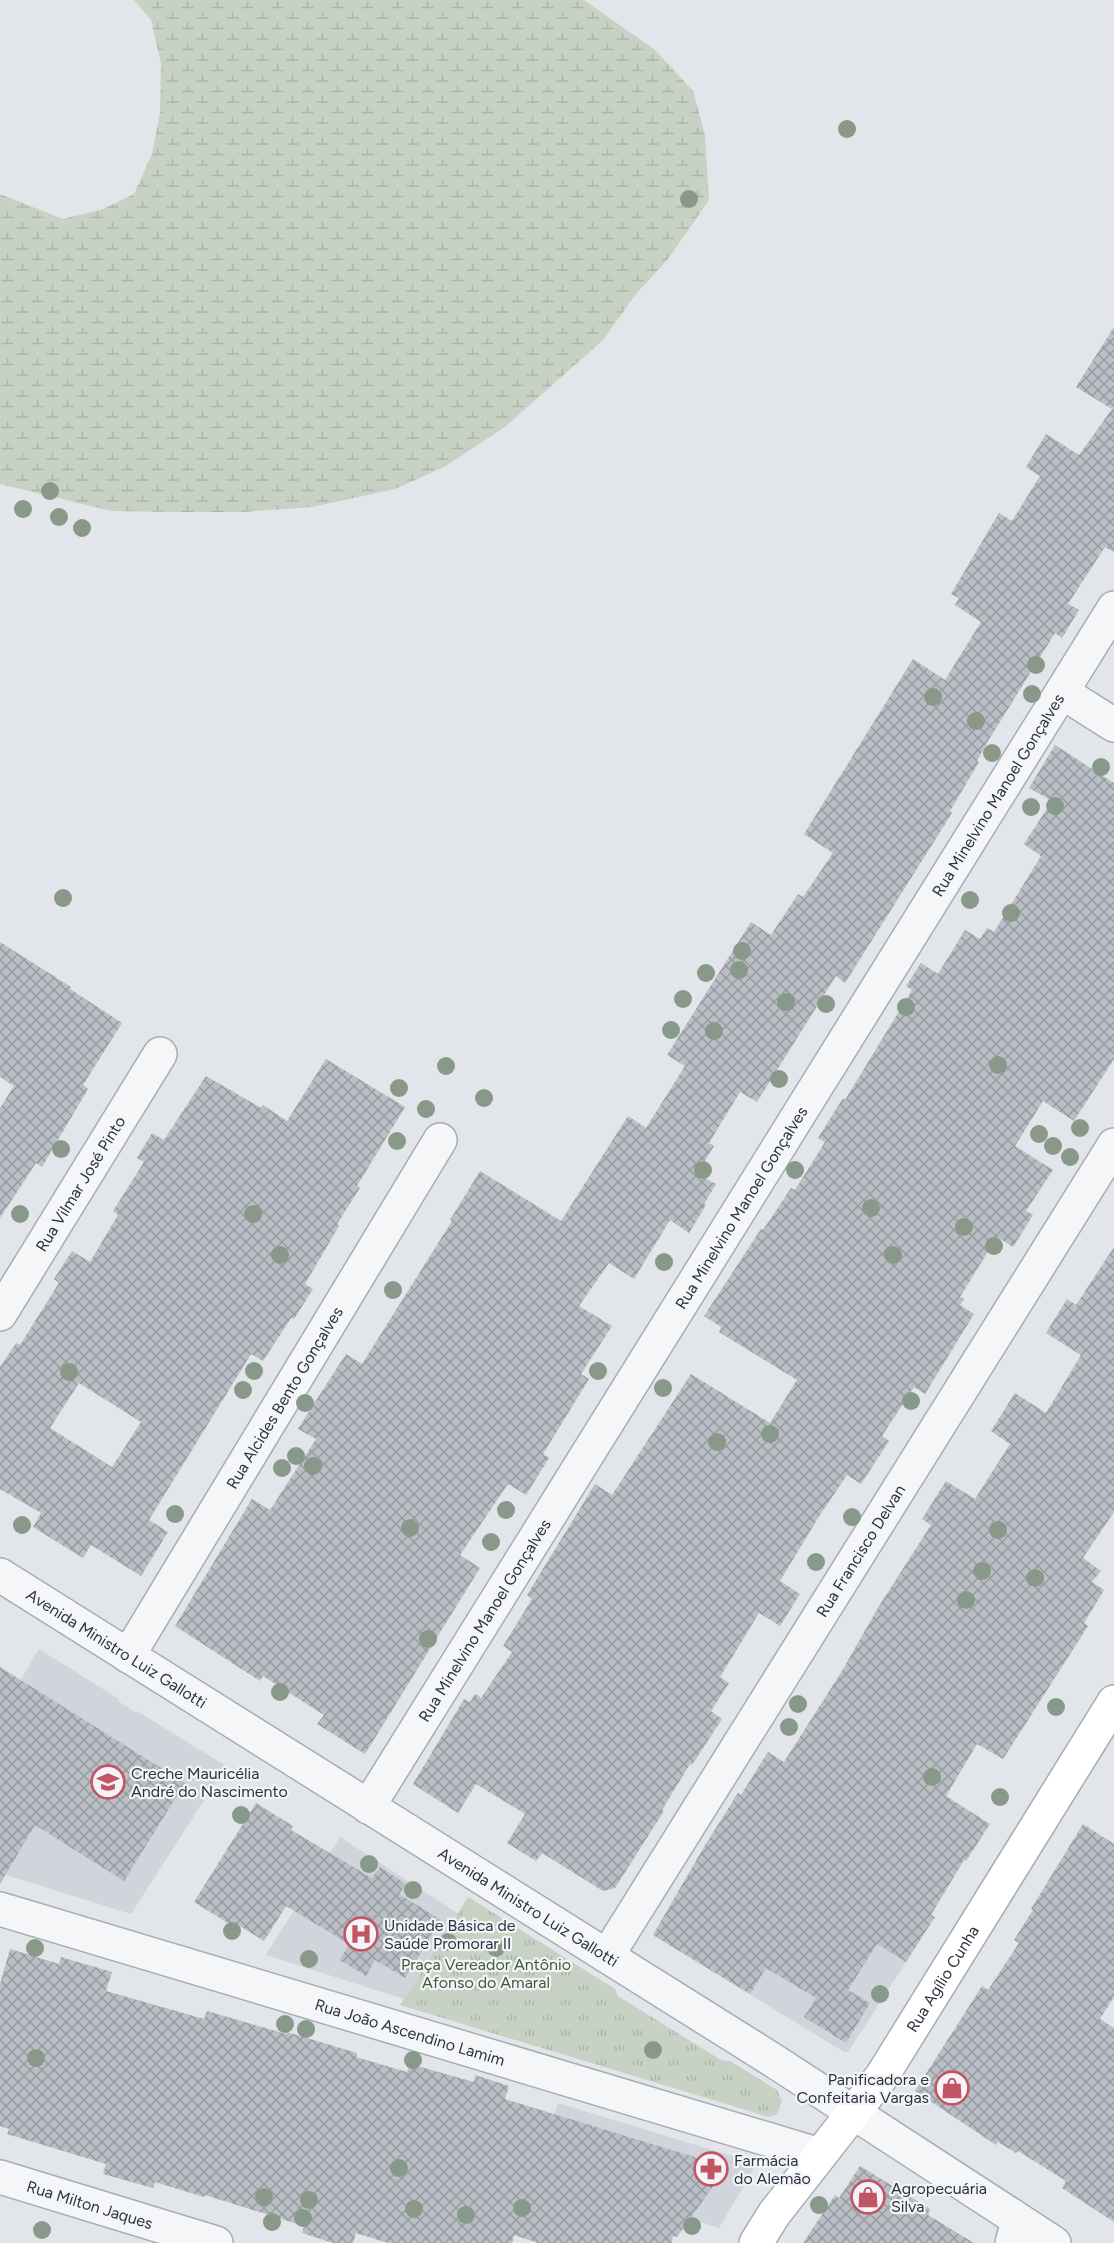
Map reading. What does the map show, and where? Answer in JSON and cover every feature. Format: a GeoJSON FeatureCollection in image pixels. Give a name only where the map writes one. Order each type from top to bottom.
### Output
{"type":"FeatureCollection","features":[{"type":"Feature","properties":{"kind":"main road","name":"Rua Agílio Cunha"},"geometry":{"type":"LineString","coordinates":[[756,2243],[774,2214],[882,2076],[1114,1702]]}},
{"type":"Feature","properties":{"kind":"street","name":"Rua Minelvino Manoel Gonçalves"},"geometry":{"type":"LineString","coordinates":[[368,1807],[1114,608]]}},
{"type":"Feature","properties":{"kind":"street"},"geometry":{"type":"LineString","coordinates":[[1062,692],[1114,725]]}},
{"type":"Feature","properties":{"kind":"street","name":"Rua Vilmar José Pinto"},"geometry":{"type":"LineString","coordinates":[[0,1314],[160,1054]]}},
{"type":"Feature","properties":{"kind":"street","name":"Rua Alcides Bento Gonçalves"},"geometry":{"type":"LineString","coordinates":[[128,1656],[440,1140]]}},
{"type":"Feature","properties":{"kind":"street","name":"Rua Francisco Delvan"},"geometry":{"type":"LineString","coordinates":[[607,1956],[1114,1145]]}},
{"type":"Feature","properties":{"kind":"street","name":"Avenida Ministro Luiz Gallotti"},"geometry":{"type":"LineString","coordinates":[[0,1575],[854,2112],[1015,2232],[1054,2243]]}},
{"type":"Feature","properties":{"kind":"street","name":"Rua João Ascendino Lamim"},"geometry":{"type":"LineString","coordinates":[[0,1909],[820,2155]]}},
{"type":"Feature","properties":{"kind":"street","name":"Rua Milton Jaques"},"geometry":{"type":"LineString","coordinates":[[0,2177],[216,2243]]}},
{"type":"Feature","properties":{"kind":"shaded area","name":"Creche Mauricélia André do Nascimento"},"geometry":{"type":"Polygon","coordinates":[[[39,1649],[119,1699],[118,1701],[135,1712],[137,1711],[226,1766],[131,1914],[0,1873],[0,1714],[39,1649]]]}},
{"type":"Feature","properties":{"kind":"shaded area","name":"Unidade Básica de Saúde Promorar II"},"geometry":{"type":"Polygon","coordinates":[[[340,1837],[457,1913],[404,1999],[266,1955],[340,1837]]]}},
{"type":"Feature","properties":{"kind":"shaded area"},"geometry":{"type":"Polygon","coordinates":[[[708,1840],[906,1962],[848,2052],[844,2052],[653,1935],[708,1840]]]}},
{"type":"Feature","properties":{"kind":"shaded area"},"geometry":{"type":"Polygon","coordinates":[[[558,2103],[752,2162],[755,2166],[719,2228],[538,2169],[558,2103]]]}},
{"type":"Feature","properties":{"kind":"green space"},"geometry":{"type":"Polygon","coordinates":[[[134,0],[584,0],[655,50],[693,91],[705,135],[709,200],[668,259],[636,294],[603,340],[505,427],[444,467],[395,489],[312,507],[244,512],[174,512],[111,511],[0,484],[0,194],[63,219],[103,209],[134,194],[152,154],[160,113],[161,64],[151,20],[134,0]]]}},
{"type":"Feature","properties":{"kind":"green space","name":"Praça Vereador Antônio Afonso do Amaral"},"geometry":{"type":"Polygon","coordinates":[[[468,1897],[615,1989],[618,1996],[721,2060],[730,2061],[777,2090],[782,2101],[777,2114],[769,2117],[400,2005],[468,1897]]]}},
{"type":"Feature","properties":{"kind":"building"},"geometry":{"type":"Polygon","coordinates":[[[1114,327],[1114,552],[1105,547],[1068,604],[1079,610],[1062,638],[1055,633],[988,741],[977,761],[979,762],[950,811],[952,813],[845,983],[836,976],[757,1102],[740,1092],[709,1143],[714,1146],[697,1174],[716,1184],[689,1233],[670,1220],[634,1279],[609,1263],[579,1306],[612,1326],[581,1374],[589,1379],[543,1454],[549,1458],[526,1495],[508,1484],[460,1555],[480,1568],[365,1754],[317,1724],[324,1715],[263,1676],[260,1681],[175,1626],[252,1499],[270,1510],[316,1439],[298,1429],[346,1354],[362,1364],[452,1221],[450,1220],[480,1171],[561,1221],[628,1116],[646,1128],[685,1066],[667,1055],[751,922],[771,935],[798,894],[803,897],[833,853],[804,834],[913,659],[945,680],[981,622],[955,605],[959,598],[951,594],[999,513],[1012,521],[1040,476],[1026,467],[1046,434],[1079,455],[1112,409],[1076,387],[1114,327]]]}},
{"type":"Feature","properties":{"kind":"building"},"geometry":{"type":"Polygon","coordinates":[[[1055,745],[1114,783],[1114,1059],[1074,1121],[1043,1101],[1015,1146],[1053,1170],[1026,1211],[1033,1215],[1013,1247],[997,1237],[960,1297],[964,1299],[960,1305],[974,1314],[925,1394],[914,1387],[882,1436],[889,1441],[861,1484],[847,1475],[818,1518],[780,1581],[800,1594],[780,1626],[759,1613],[720,1677],[729,1683],[711,1711],[722,1719],[692,1765],[690,1764],[662,1810],[664,1811],[615,1888],[603,1891],[542,1853],[536,1861],[507,1843],[525,1814],[476,1784],[458,1813],[413,1784],[464,1699],[470,1702],[475,1694],[481,1698],[512,1652],[503,1646],[532,1599],[527,1595],[595,1484],[612,1495],[691,1374],[770,1423],[797,1380],[719,1332],[721,1327],[704,1316],[761,1229],[763,1230],[791,1188],[795,1190],[825,1142],[818,1138],[843,1098],[845,1100],[912,990],[906,986],[921,963],[938,974],[965,930],[980,939],[987,928],[994,932],[1041,856],[1024,844],[1052,801],[1029,788],[1055,745]]]}},
{"type":"Feature","properties":{"kind":"building"},"geometry":{"type":"Polygon","coordinates":[[[0,942],[122,1023],[83,1085],[88,1089],[42,1167],[36,1163],[0,1218],[0,1108],[14,1086],[0,1077],[0,942]]]}},
{"type":"Feature","properties":{"kind":"building"},"geometry":{"type":"Polygon","coordinates":[[[326,1059],[405,1107],[357,1186],[360,1188],[337,1224],[339,1226],[305,1284],[313,1289],[263,1361],[251,1354],[149,1520],[168,1532],[141,1576],[91,1545],[83,1558],[33,1527],[41,1513],[0,1489],[0,1367],[16,1343],[20,1345],[59,1283],[54,1279],[72,1251],[90,1262],[118,1215],[113,1211],[144,1162],[137,1158],[152,1133],[164,1140],[206,1076],[261,1108],[263,1105],[287,1121],[326,1059]],[[79,1383],[50,1428],[112,1467],[141,1422],[79,1383]]]}},
{"type":"Feature","properties":{"kind":"building"},"geometry":{"type":"Polygon","coordinates":[[[1114,1247],[1114,1512],[1083,1558],[1101,1571],[1092,1582],[1104,1590],[1084,1623],[1088,1626],[1003,1759],[977,1744],[946,1796],[990,1824],[966,1861],[964,1860],[931,1915],[935,1917],[906,1962],[877,1944],[848,1990],[870,2003],[846,2043],[804,2017],[816,1998],[766,1968],[750,1994],[653,1935],[704,1847],[738,1793],[741,1795],[768,1752],[784,1762],[931,1525],[922,1519],[946,1481],[975,1499],[1010,1444],[991,1431],[1015,1393],[1046,1413],[1081,1355],[1046,1333],[1067,1299],[1076,1305],[1114,1247]]]}},
{"type":"Feature","properties":{"kind":"building"},"geometry":{"type":"Polygon","coordinates":[[[0,1667],[185,1783],[124,1881],[35,1825],[0,1884],[0,1667]]]}},
{"type":"Feature","properties":{"kind":"building"},"geometry":{"type":"Polygon","coordinates":[[[256,1803],[293,1826],[291,1830],[372,1878],[380,1867],[406,1884],[399,1894],[441,1920],[405,1978],[375,1960],[366,1976],[340,1960],[349,1944],[286,1906],[264,1941],[233,1922],[231,1925],[194,1902],[256,1803]]]}},
{"type":"Feature","properties":{"kind":"building"},"geometry":{"type":"Polygon","coordinates":[[[1083,1824],[1114,1844],[1114,1997],[1100,2019],[1114,2028],[1114,2222],[1062,2188],[1066,2181],[1018,2151],[1016,2153],[998,2142],[996,2145],[915,2091],[982,1986],[988,1990],[1019,1943],[1014,1940],[1083,1824]]]}},
{"type":"Feature","properties":{"kind":"building"},"geometry":{"type":"Polygon","coordinates":[[[10,1949],[59,1964],[61,1957],[112,1972],[106,1991],[204,2019],[207,2011],[357,2053],[356,2057],[407,2072],[410,2064],[474,2082],[475,2075],[509,2086],[505,2099],[727,2167],[677,2237],[673,2236],[672,2243],[538,2243],[514,2235],[512,2243],[388,2243],[356,2233],[353,2243],[333,2243],[302,2233],[304,2226],[205,2195],[204,2197],[155,2182],[153,2188],[103,2174],[106,2164],[7,2134],[9,2129],[0,2126],[0,1984],[10,1949]]]}},
{"type":"Feature","properties":{"kind":"building"},"geometry":{"type":"Polygon","coordinates":[[[860,2166],[930,2209],[928,2215],[974,2243],[803,2243],[835,2195],[839,2198],[860,2166]]]}},
{"type":"Feature","properties":{"kind":"place","name":"Creche Mauricélia André do Nascimento"},"geometry":{"type":"Point","coordinates":[108,1782]}},
{"type":"Feature","properties":{"kind":"place","name":"Unidade Básica de Saúde Promorar II"},"geometry":{"type":"Point","coordinates":[361,1934]}},
{"type":"Feature","properties":{"kind":"place","name":"Panificadora e Confeitaria Vargas"},"geometry":{"type":"Point","coordinates":[952,2088]}},
{"type":"Feature","properties":{"kind":"place","name":"Farmácia do Alemão"},"geometry":{"type":"Point","coordinates":[711,2169]}},
{"type":"Feature","properties":{"kind":"place","name":"Agropecuária Silva"},"geometry":{"type":"Point","coordinates":[868,2197]}}]}
